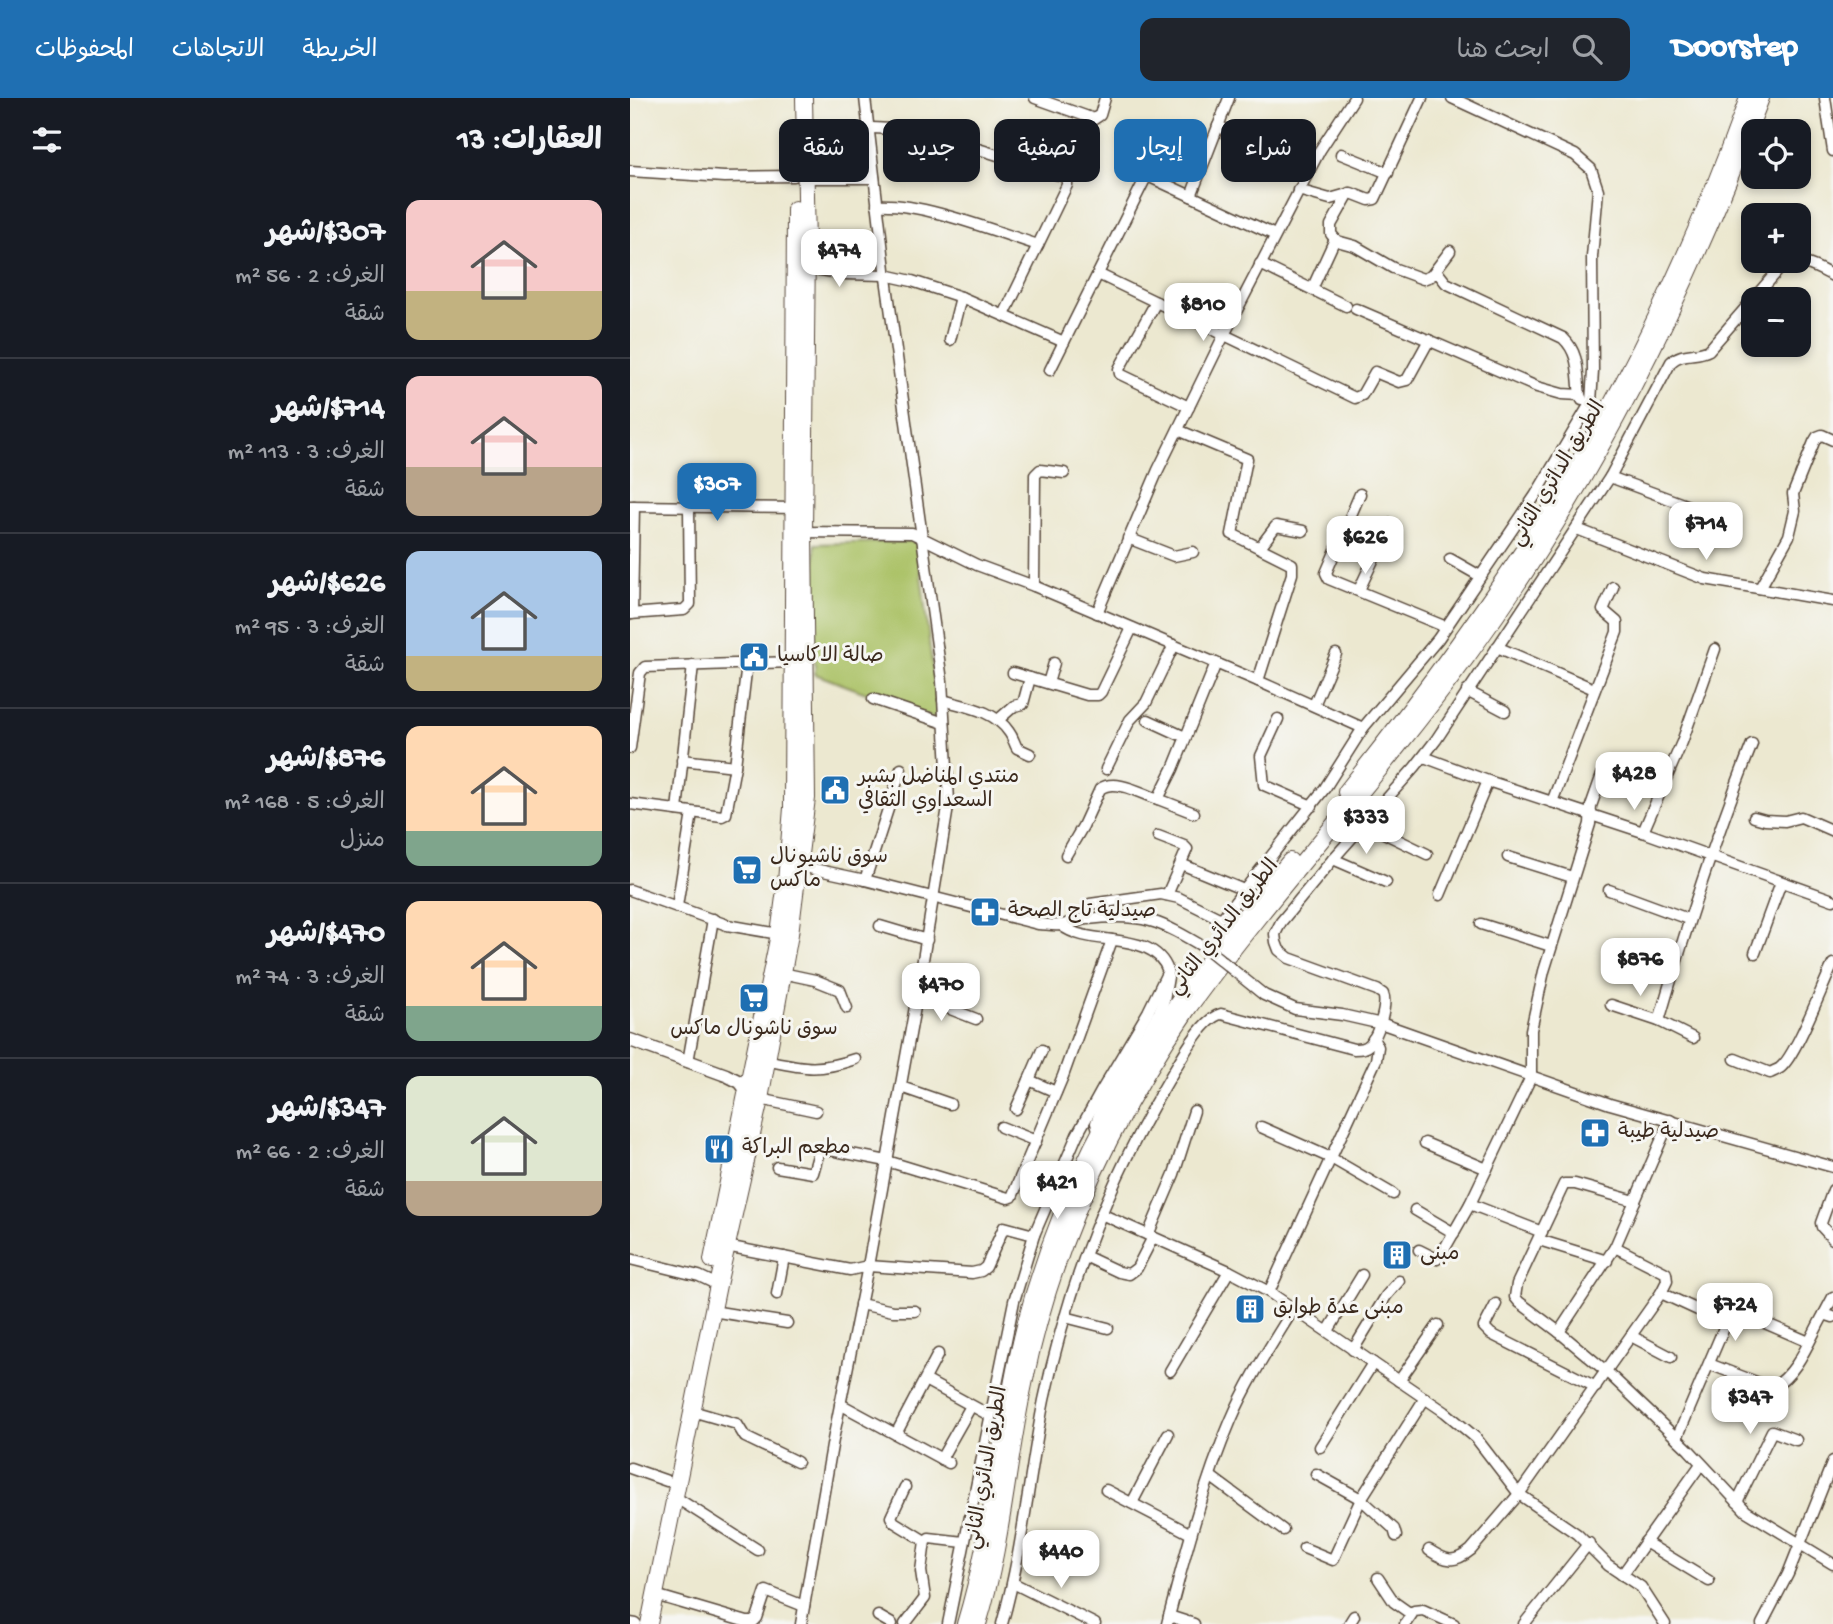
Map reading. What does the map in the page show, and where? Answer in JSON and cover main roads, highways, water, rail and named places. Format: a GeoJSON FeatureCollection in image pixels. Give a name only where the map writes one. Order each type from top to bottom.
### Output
{"type":"FeatureCollection","features":[{"type":"Feature","properties":{"kind":"highway"},"geometry":{"type":"LineString","coordinates":[[794,98],[795,119]]}},
{"type":"Feature","properties":{"kind":"highway"},"geometry":{"type":"LineString","coordinates":[[803,119],[804,98]]}},
{"type":"Feature","properties":{"kind":"highway","name":"الطريق الدائري الثاني"},"geometry":{"type":"LineString","coordinates":[[965,1624],[984,1548],[1006,1412],[1026,1322],[1056,1227],[1100,1133],[1136,1066],[1185,993],[1419,700],[1552,507],[1610,406],[1663,302],[1700,220],[1748,98]]}},
{"type":"Feature","properties":{"kind":"highway","name":"الطريق الدائري الثاني"},"geometry":{"type":"LineString","coordinates":[[978,1624],[998,1543],[1020,1405],[1038,1323],[1066,1238],[1108,1141],[1145,1074],[1189,1007],[1447,683],[1551,531],[1615,422],[1663,328],[1715,215],[1761,98]]}},
{"type":"Feature","properties":{"kind":"highway"},"geometry":{"type":"LineString","coordinates":[[637,1624],[754,1095],[766,1060],[800,866],[807,798],[793,662],[799,508],[799,182]]}},
{"type":"Feature","properties":{"kind":"highway"},"geometry":{"type":"LineString","coordinates":[[649,1624],[712,1311],[713,1282],[726,1246],[754,1095],[751,1072],[779,934],[800,736],[798,532]]}},
{"type":"Feature","properties":{"kind":"main road"},"geometry":{"type":"LineString","coordinates":[[630,1040],[726,1075],[754,1095]]}},
{"type":"Feature","properties":{"kind":"main road"},"geometry":{"type":"LineString","coordinates":[[726,1075],[740,1076],[751,1072]]}},
{"type":"Feature","properties":{"kind":"place","name":"صالة الاكاسيا"},"geometry":{"type":"Point","coordinates":[754,657]}},
{"type":"Feature","properties":{"kind":"place","name":"منتدي المناضل بشير السعداوي الثقافي"},"geometry":{"type":"Point","coordinates":[835,790]}},
{"type":"Feature","properties":{"kind":"place","name":"سوق ناشيونال ماكس"},"geometry":{"type":"Point","coordinates":[747,870]}},
{"type":"Feature","properties":{"kind":"place","name":"صيدلية تاج الصحة"},"geometry":{"type":"Point","coordinates":[985,912]}},
{"type":"Feature","properties":{"kind":"place","name":"سوق ناشونال ماكس"},"geometry":{"type":"Point","coordinates":[754,998]}},
{"type":"Feature","properties":{"kind":"place","name":"صيدلية طيبة"},"geometry":{"type":"Point","coordinates":[1595,1133]}},
{"type":"Feature","properties":{"kind":"place","name":"مطعم البراكة"},"geometry":{"type":"Point","coordinates":[719,1149]}},
{"type":"Feature","properties":{"kind":"place","name":"مبنى"},"geometry":{"type":"Point","coordinates":[1397,1255]}},
{"type":"Feature","properties":{"kind":"place","name":"مبنى عدة طوابق"},"geometry":{"type":"Point","coordinates":[1250,1309]}}]}
